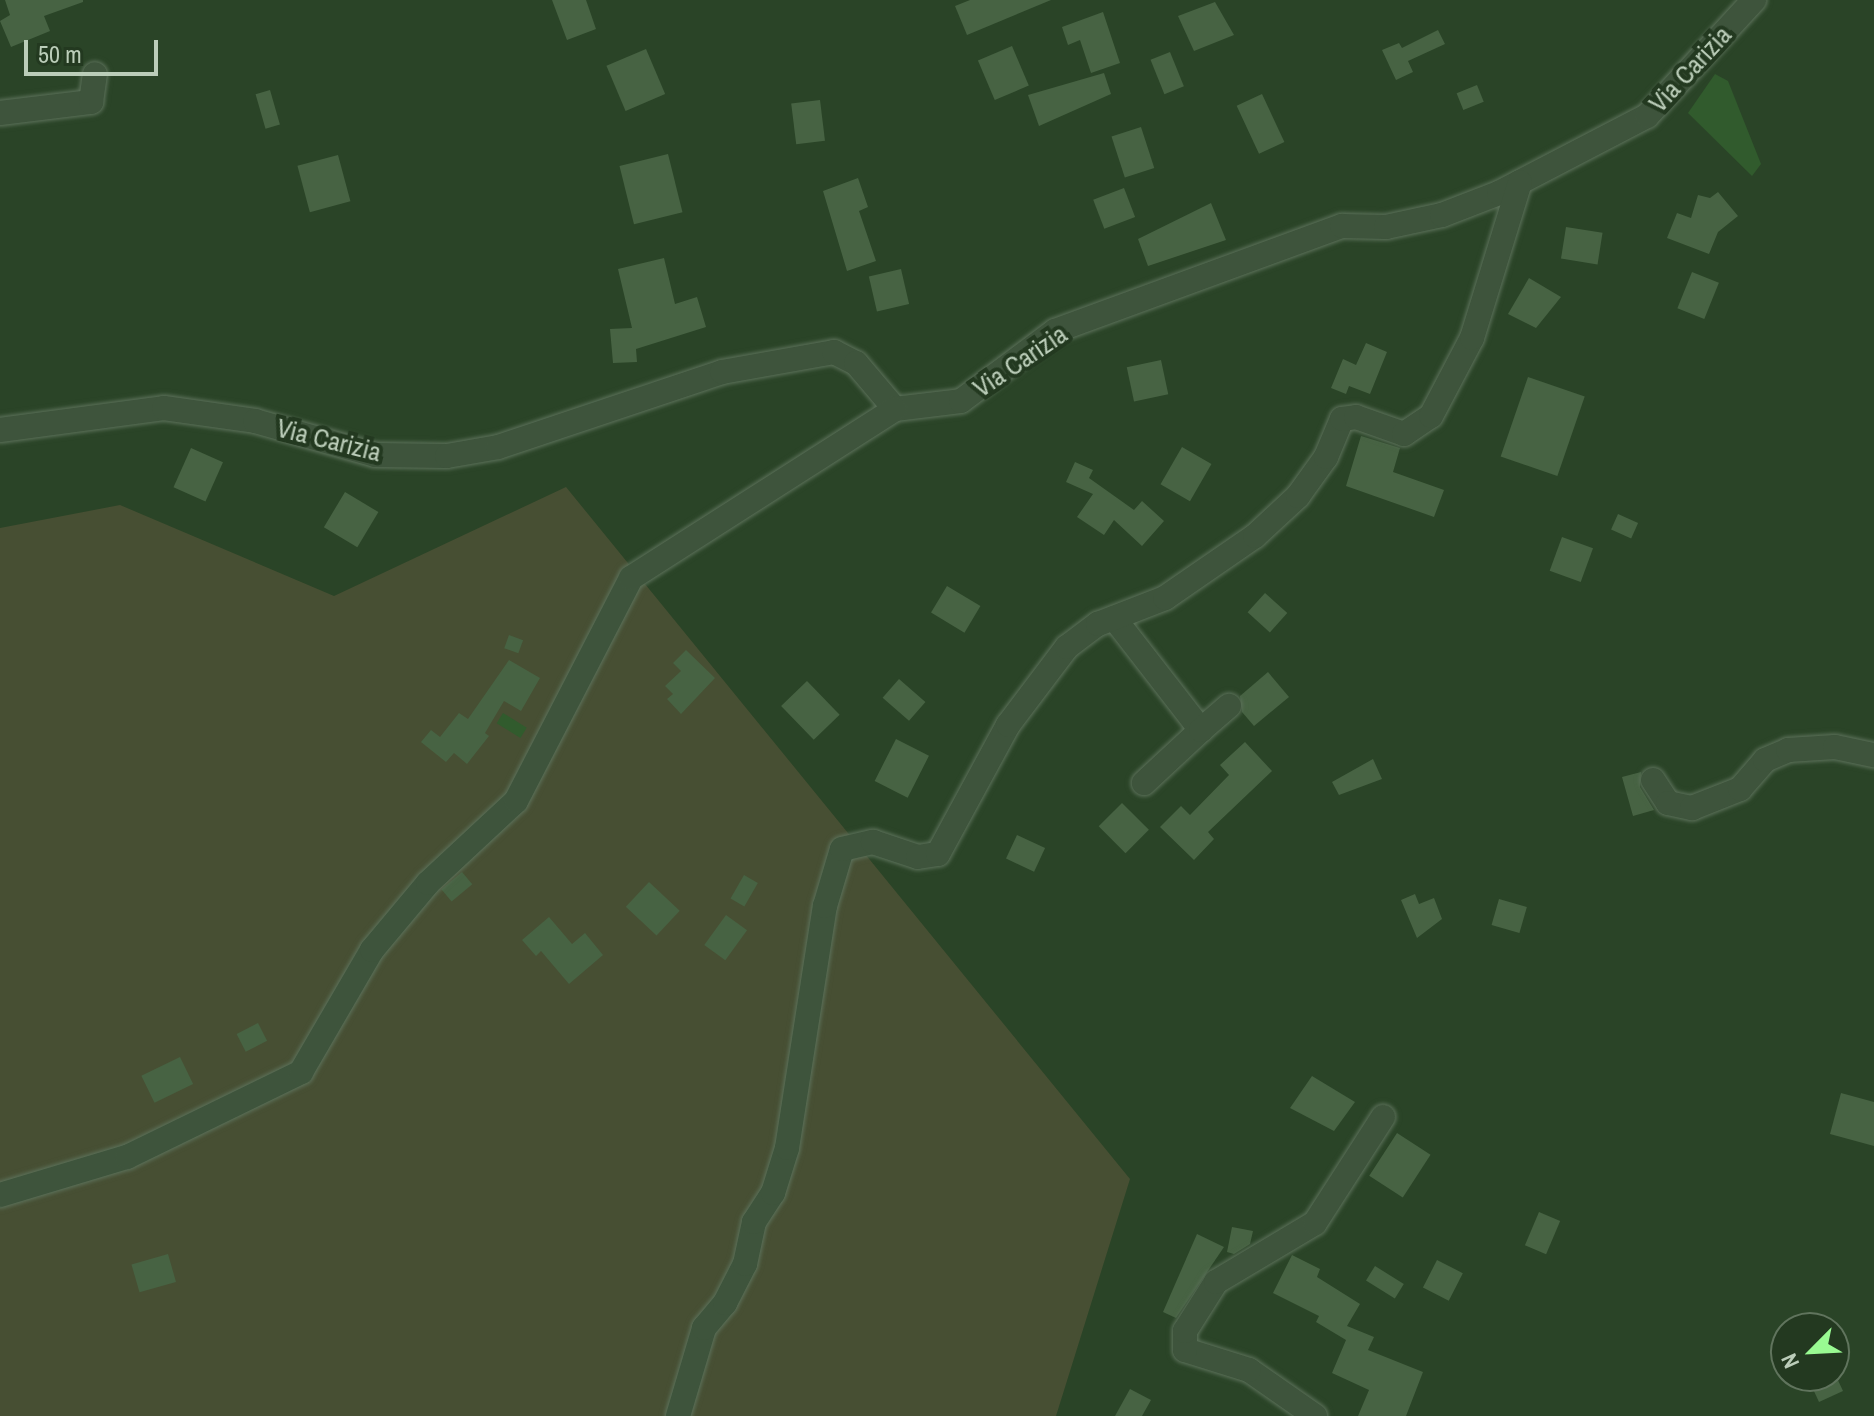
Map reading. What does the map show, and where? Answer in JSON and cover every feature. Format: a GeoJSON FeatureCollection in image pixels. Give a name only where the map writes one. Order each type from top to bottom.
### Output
{"type":"FeatureCollection","features":[{"type":"Feature","properties":{"kind":"street","name":"Via Carizia"},"geometry":{"type":"LineString","coordinates":[[0,430],[164,408],[255,421],[375,455],[447,456],[498,447],[722,372],[834,352],[856,363],[895,409],[961,401],[1055,331],[1342,226],[1386,227],[1442,215],[1520,182],[1647,116],[1754,0]]}},
{"type":"Feature","properties":{"kind":"street"},"geometry":{"type":"LineString","coordinates":[[0,113],[91,102],[95,74]]}},
{"type":"Feature","properties":{"kind":"street"},"geometry":{"type":"LineString","coordinates":[[678,1416],[704,1328],[725,1303],[745,1264],[754,1222],[773,1193],[787,1148],[825,906],[842,849],[873,842],[918,857],[938,854],[1008,725],[1067,647],[1114,618],[1165,598],[1255,536],[1305,486],[1326,457],[1342,419],[1356,417],[1404,434],[1431,416],[1472,338],[1520,182]]}},
{"type":"Feature","properties":{"kind":"street"},"geometry":{"type":"LineString","coordinates":[[0,1195],[127,1157],[301,1072],[372,950],[428,883],[516,801],[631,578],[895,409]]}},
{"type":"Feature","properties":{"kind":"street"},"geometry":{"type":"LineString","coordinates":[[1114,618],[1201,730]]}},
{"type":"Feature","properties":{"kind":"street"},"geometry":{"type":"LineString","coordinates":[[1144,783],[1229,706]]}},
{"type":"Feature","properties":{"kind":"street"},"geometry":{"type":"LineString","coordinates":[[1653,780],[1668,803],[1692,808],[1740,789],[1765,760],[1788,750],[1835,747],[1874,755]]}},
{"type":"Feature","properties":{"kind":"street"},"geometry":{"type":"LineString","coordinates":[[1315,1416],[1249,1370],[1185,1350],[1185,1331],[1216,1282],[1315,1223],[1383,1117]]}},
{"type":"Feature","properties":{"kind":"shaded area"},"geometry":{"type":"Polygon","coordinates":[[[1715,74],[1728,81],[1761,164],[1752,176],[1688,113],[1715,74]]]}},
{"type":"Feature","properties":{"kind":"shaded area"},"geometry":{"type":"Polygon","coordinates":[[[566,487],[1130,1179],[1056,1416],[0,1416],[0,528],[120,505],[334,596],[566,487]]]}},
{"type":"Feature","properties":{"kind":"shaded area"},"geometry":{"type":"Polygon","coordinates":[[[503,713],[527,728],[520,738],[497,723],[503,713]]]}},
{"type":"Feature","properties":{"kind":"building"},"geometry":{"type":"Polygon","coordinates":[[[5,0],[83,2],[44,16],[50,31],[11,47],[0,21],[10,15],[5,0]]]}},
{"type":"Feature","properties":{"kind":"building"},"geometry":{"type":"Polygon","coordinates":[[[552,0],[586,0],[596,29],[567,40],[552,0]]]}},
{"type":"Feature","properties":{"kind":"building"},"geometry":{"type":"Polygon","coordinates":[[[970,0],[1051,0],[967,35],[955,6],[970,0]]]}},
{"type":"Feature","properties":{"kind":"building"},"geometry":{"type":"Polygon","coordinates":[[[1215,2],[1234,35],[1194,51],[1178,16],[1215,2]]]}},
{"type":"Feature","properties":{"kind":"building"},"geometry":{"type":"Polygon","coordinates":[[[1103,12],[1120,63],[1091,73],[1080,40],[1068,45],[1062,27],[1103,12]]]}},
{"type":"Feature","properties":{"kind":"building"},"geometry":{"type":"Polygon","coordinates":[[[1438,30],[1445,44],[1408,61],[1413,72],[1396,80],[1382,50],[1399,43],[1402,48],[1438,30]]]}},
{"type":"Feature","properties":{"kind":"building"},"geometry":{"type":"Polygon","coordinates":[[[1012,46],[1029,86],[995,100],[978,60],[1012,46]]]}},
{"type":"Feature","properties":{"kind":"building"},"geometry":{"type":"Polygon","coordinates":[[[646,49],[665,94],[626,111],[606,66],[646,49]]]}},
{"type":"Feature","properties":{"kind":"building"},"geometry":{"type":"Polygon","coordinates":[[[1170,52],[1184,86],[1164,94],[1151,60],[1170,52]]]}},
{"type":"Feature","properties":{"kind":"building"},"geometry":{"type":"Polygon","coordinates":[[[1104,73],[1111,94],[1039,126],[1028,95],[1104,73]]]}},
{"type":"Feature","properties":{"kind":"building"},"geometry":{"type":"Polygon","coordinates":[[[1477,85],[1484,102],[1463,110],[1457,93],[1477,85]]]}},
{"type":"Feature","properties":{"kind":"building"},"geometry":{"type":"Polygon","coordinates":[[[270,90],[280,125],[266,129],[256,94],[270,90]]]}},
{"type":"Feature","properties":{"kind":"building"},"geometry":{"type":"Polygon","coordinates":[[[1262,94],[1284,142],[1259,154],[1237,106],[1262,94]]]}},
{"type":"Feature","properties":{"kind":"building"},"geometry":{"type":"Polygon","coordinates":[[[820,100],[825,141],[796,144],[791,104],[820,100]]]}},
{"type":"Feature","properties":{"kind":"building"},"geometry":{"type":"Polygon","coordinates":[[[1141,127],[1154,168],[1125,177],[1112,137],[1141,127]]]}},
{"type":"Feature","properties":{"kind":"building"},"geometry":{"type":"Polygon","coordinates":[[[668,154],[683,212],[634,224],[619,166],[668,154]]]}},
{"type":"Feature","properties":{"kind":"building"},"geometry":{"type":"Polygon","coordinates":[[[338,155],[350,201],[310,212],[297,166],[338,155]]]}},
{"type":"Feature","properties":{"kind":"building"},"geometry":{"type":"Polygon","coordinates":[[[858,178],[868,207],[859,211],[876,261],[847,271],[823,191],[858,178]]]}},
{"type":"Feature","properties":{"kind":"building"},"geometry":{"type":"Polygon","coordinates":[[[1124,188],[1135,217],[1104,229],[1093,200],[1124,188]]]}},
{"type":"Feature","properties":{"kind":"building"},"geometry":{"type":"Polygon","coordinates":[[[1718,192],[1738,216],[1718,232],[1709,254],[1667,238],[1677,213],[1691,218],[1698,195],[1710,198],[1718,192]]]}},
{"type":"Feature","properties":{"kind":"building"},"geometry":{"type":"Polygon","coordinates":[[[1211,203],[1226,240],[1148,266],[1138,239],[1211,203]]]}},
{"type":"Feature","properties":{"kind":"building"},"geometry":{"type":"Polygon","coordinates":[[[1566,227],[1603,233],[1598,264],[1561,259],[1566,227]]]}},
{"type":"Feature","properties":{"kind":"building"},"geometry":{"type":"Polygon","coordinates":[[[664,258],[675,304],[697,297],[706,327],[636,349],[637,362],[613,363],[610,329],[632,328],[618,269],[664,258]]]}},
{"type":"Feature","properties":{"kind":"building"},"geometry":{"type":"Polygon","coordinates":[[[901,269],[909,304],[877,312],[869,276],[901,269]]]}},
{"type":"Feature","properties":{"kind":"building"},"geometry":{"type":"Polygon","coordinates":[[[1692,272],[1719,283],[1704,319],[1677,308],[1692,272]]]}},
{"type":"Feature","properties":{"kind":"building"},"geometry":{"type":"Polygon","coordinates":[[[1529,278],[1561,297],[1536,328],[1508,314],[1529,278]]]}},
{"type":"Feature","properties":{"kind":"building"},"geometry":{"type":"Polygon","coordinates":[[[1366,343],[1387,352],[1370,394],[1349,386],[1346,394],[1331,388],[1343,359],[1356,365],[1366,343]]]}},
{"type":"Feature","properties":{"kind":"building"},"geometry":{"type":"Polygon","coordinates":[[[1161,360],[1168,394],[1134,402],[1127,367],[1161,360]]]}},
{"type":"Feature","properties":{"kind":"building"},"geometry":{"type":"Polygon","coordinates":[[[1528,377],[1585,397],[1557,476],[1501,456],[1528,377]]]}},
{"type":"Feature","properties":{"kind":"building"},"geometry":{"type":"Polygon","coordinates":[[[1361,436],[1400,448],[1393,472],[1444,490],[1434,517],[1346,486],[1361,436]]]}},
{"type":"Feature","properties":{"kind":"building"},"geometry":{"type":"Polygon","coordinates":[[[1182,447],[1211,464],[1190,501],[1160,484],[1182,447]]]}},
{"type":"Feature","properties":{"kind":"building"},"geometry":{"type":"Polygon","coordinates":[[[191,448],[223,462],[205,502],[174,487],[191,448]]]}},
{"type":"Feature","properties":{"kind":"building"},"geometry":{"type":"Polygon","coordinates":[[[1075,462],[1093,470],[1089,478],[1134,510],[1142,501],[1164,521],[1142,546],[1114,520],[1104,535],[1077,517],[1093,494],[1066,482],[1075,462]]]}},
{"type":"Feature","properties":{"kind":"building"},"geometry":{"type":"Polygon","coordinates":[[[345,492],[378,512],[357,547],[324,527],[345,492]]]}},
{"type":"Feature","properties":{"kind":"building"},"geometry":{"type":"Polygon","coordinates":[[[1618,514],[1638,523],[1631,538],[1611,530],[1618,514]]]}},
{"type":"Feature","properties":{"kind":"building"},"geometry":{"type":"Polygon","coordinates":[[[1562,537],[1593,548],[1581,582],[1550,571],[1562,537]]]}},
{"type":"Feature","properties":{"kind":"building"},"geometry":{"type":"Polygon","coordinates":[[[947,586],[980,606],[964,633],[931,613],[947,586]]]}},
{"type":"Feature","properties":{"kind":"building"},"geometry":{"type":"Polygon","coordinates":[[[1265,593],[1287,613],[1270,632],[1248,612],[1265,593]]]}},
{"type":"Feature","properties":{"kind":"building"},"geometry":{"type":"Polygon","coordinates":[[[509,635],[523,640],[518,653],[504,648],[509,635]]]}},
{"type":"Feature","properties":{"kind":"building"},"geometry":{"type":"Polygon","coordinates":[[[686,650],[715,678],[681,714],[667,699],[673,694],[665,686],[681,671],[673,663],[686,650]]]}},
{"type":"Feature","properties":{"kind":"building"},"geometry":{"type":"Polygon","coordinates":[[[509,660],[540,678],[521,711],[504,701],[485,733],[489,736],[467,764],[454,753],[446,762],[421,742],[431,730],[440,737],[459,713],[468,719],[509,660]]]}},
{"type":"Feature","properties":{"kind":"building"},"geometry":{"type":"Polygon","coordinates":[[[1268,672],[1289,697],[1254,726],[1242,712],[1240,696],[1268,672]]]}},
{"type":"Feature","properties":{"kind":"building"},"geometry":{"type":"Polygon","coordinates":[[[899,679],[925,702],[909,721],[883,698],[899,679]]]}},
{"type":"Feature","properties":{"kind":"building"},"geometry":{"type":"Polygon","coordinates":[[[807,681],[840,715],[814,740],[781,706],[807,681]]]}},
{"type":"Feature","properties":{"kind":"building"},"geometry":{"type":"Polygon","coordinates":[[[896,739],[929,756],[908,798],[875,781],[896,739]]]}},
{"type":"Feature","properties":{"kind":"building"},"geometry":{"type":"Polygon","coordinates":[[[1245,742],[1272,771],[1208,832],[1214,839],[1194,860],[1160,827],[1181,806],[1190,815],[1229,775],[1220,765],[1245,742]]]}},
{"type":"Feature","properties":{"kind":"building"},"geometry":{"type":"Polygon","coordinates":[[[1373,759],[1382,779],[1339,795],[1332,782],[1373,759]]]}},
{"type":"Feature","properties":{"kind":"building"},"geometry":{"type":"Polygon","coordinates":[[[1641,772],[1640,787],[1654,810],[1633,816],[1622,777],[1641,772]]]}},
{"type":"Feature","properties":{"kind":"building"},"geometry":{"type":"Polygon","coordinates":[[[1122,803],[1149,830],[1126,853],[1099,826],[1122,803]]]}},
{"type":"Feature","properties":{"kind":"building"},"geometry":{"type":"Polygon","coordinates":[[[1017,835],[1045,848],[1034,872],[1006,859],[1017,835]]]}},
{"type":"Feature","properties":{"kind":"building"},"geometry":{"type":"Polygon","coordinates":[[[462,872],[472,884],[452,902],[441,889],[462,872]]]}},
{"type":"Feature","properties":{"kind":"building"},"geometry":{"type":"Polygon","coordinates":[[[744,875],[758,883],[744,906],[730,898],[744,875]]]}},
{"type":"Feature","properties":{"kind":"building"},"geometry":{"type":"Polygon","coordinates":[[[649,882],[680,911],[657,936],[626,907],[649,882]]]}},
{"type":"Feature","properties":{"kind":"building"},"geometry":{"type":"Polygon","coordinates":[[[1415,894],[1419,904],[1434,898],[1442,919],[1417,938],[1401,900],[1415,894]]]}},
{"type":"Feature","properties":{"kind":"building"},"geometry":{"type":"Polygon","coordinates":[[[1499,899],[1527,907],[1519,933],[1492,925],[1499,899]]]}},
{"type":"Feature","properties":{"kind":"building"},"geometry":{"type":"Polygon","coordinates":[[[726,915],[747,930],[725,960],[704,945],[726,915]]]}},
{"type":"Feature","properties":{"kind":"building"},"geometry":{"type":"Polygon","coordinates":[[[549,917],[572,944],[585,933],[603,955],[569,984],[541,951],[536,956],[522,940],[549,917]]]}},
{"type":"Feature","properties":{"kind":"building"},"geometry":{"type":"Polygon","coordinates":[[[258,1023],[267,1041],[246,1052],[237,1034],[258,1023]]]}},
{"type":"Feature","properties":{"kind":"building"},"geometry":{"type":"Polygon","coordinates":[[[180,1057],[193,1084],[155,1103],[141,1076],[180,1057]]]}},
{"type":"Feature","properties":{"kind":"building"},"geometry":{"type":"Polygon","coordinates":[[[1312,1076],[1355,1102],[1334,1131],[1290,1108],[1312,1076]]]}},
{"type":"Feature","properties":{"kind":"building"},"geometry":{"type":"Polygon","coordinates":[[[1841,1093],[1874,1102],[1874,1146],[1830,1134],[1841,1093]]]}},
{"type":"Feature","properties":{"kind":"building"},"geometry":{"type":"Polygon","coordinates":[[[1397,1133],[1431,1155],[1403,1198],[1369,1176],[1397,1133]]]}},
{"type":"Feature","properties":{"kind":"building"},"geometry":{"type":"Polygon","coordinates":[[[1539,1212],[1560,1221],[1546,1254],[1525,1245],[1539,1212]]]}},
{"type":"Feature","properties":{"kind":"building"},"geometry":{"type":"Polygon","coordinates":[[[1232,1227],[1253,1231],[1250,1244],[1234,1254],[1227,1252],[1232,1227]]]}},
{"type":"Feature","properties":{"kind":"building"},"geometry":{"type":"Polygon","coordinates":[[[1197,1234],[1224,1247],[1176,1318],[1163,1312],[1197,1234]]]}},
{"type":"Feature","properties":{"kind":"building"},"geometry":{"type":"Polygon","coordinates":[[[168,1254],[176,1282],[139,1292],[131,1264],[168,1254]]]}},
{"type":"Feature","properties":{"kind":"building"},"geometry":{"type":"Polygon","coordinates":[[[1292,1255],[1320,1269],[1317,1277],[1360,1304],[1347,1326],[1374,1337],[1368,1350],[1423,1372],[1406,1416],[1358,1416],[1369,1390],[1332,1373],[1346,1340],[1316,1322],[1319,1316],[1273,1293],[1292,1255]]]}},
{"type":"Feature","properties":{"kind":"building"},"geometry":{"type":"Polygon","coordinates":[[[1437,1260],[1463,1273],[1449,1301],[1423,1288],[1437,1260]]]}},
{"type":"Feature","properties":{"kind":"building"},"geometry":{"type":"Polygon","coordinates":[[[1375,1266],[1404,1284],[1395,1298],[1366,1280],[1375,1266]]]}},
{"type":"Feature","properties":{"kind":"building"},"geometry":{"type":"Polygon","coordinates":[[[1130,1389],[1151,1400],[1142,1416],[1115,1416],[1130,1389]]]}},
{"type":"Feature","properties":{"kind":"building"},"geometry":{"type":"Polygon","coordinates":[[[1814,1392],[1841,1392],[1819,1402],[1814,1392]]]}}]}
